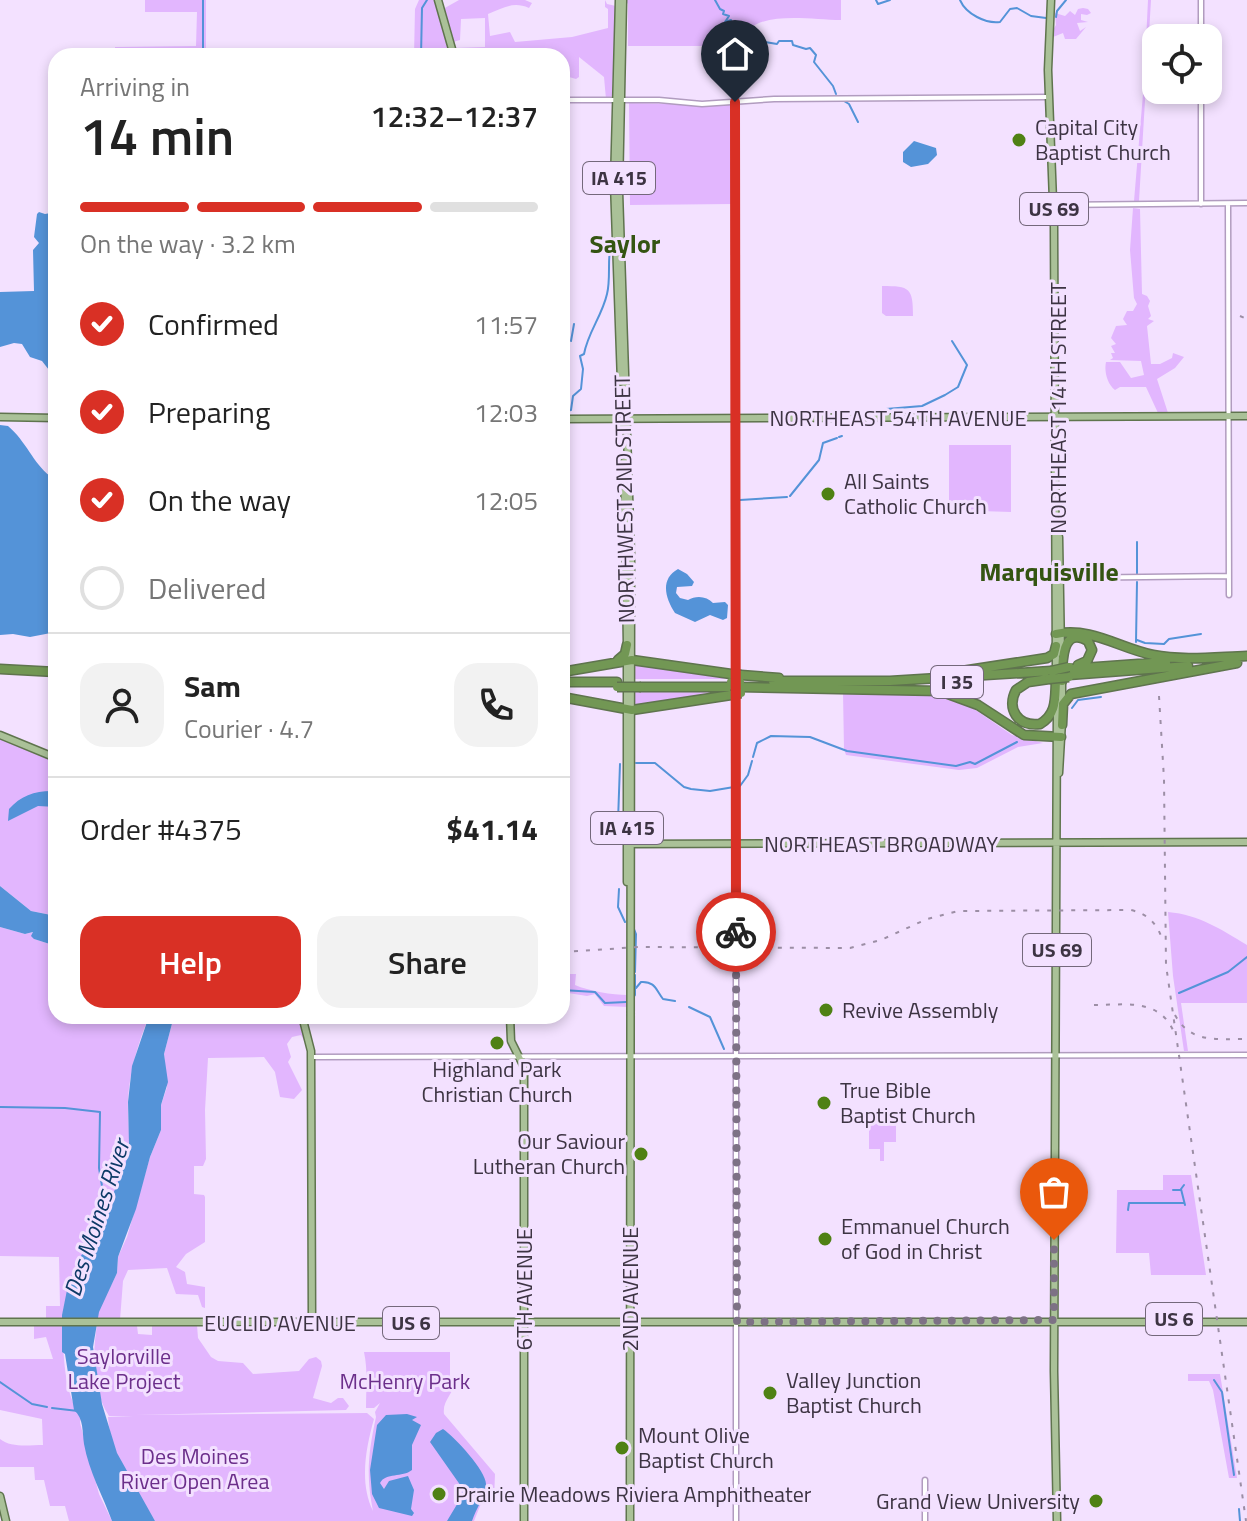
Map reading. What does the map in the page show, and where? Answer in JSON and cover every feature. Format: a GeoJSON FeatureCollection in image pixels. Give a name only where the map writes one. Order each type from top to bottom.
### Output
{"type":"FeatureCollection","features":[{"type":"Feature","properties":{"kind":"highway"},"geometry":{"type":"LineString","coordinates":[[1059,633],[1090,634],[1138,651],[1160,666]]}},
{"type":"Feature","properties":{"kind":"highway"},"geometry":{"type":"LineString","coordinates":[[1059,675],[1090,657],[1091,648],[1084,638],[1072,639],[1065,646],[1059,675],[1055,706],[1050,717],[1040,724],[1024,723],[1015,716],[1012,699],[1016,690],[1028,682],[1059,675],[1245,660]]}},
{"type":"Feature","properties":{"kind":"highway"},"geometry":{"type":"LineString","coordinates":[[613,662],[623,657],[627,645]]}},
{"type":"Feature","properties":{"kind":"highway"},"geometry":{"type":"LineString","coordinates":[[866,684],[1044,659],[1053,656],[1056,646]]}},
{"type":"Feature","properties":{"kind":"highway"},"geometry":{"type":"LineString","coordinates":[[570,670],[629,660],[736,684],[820,684]]}},
{"type":"Feature","properties":{"kind":"highway"},"geometry":{"type":"LineString","coordinates":[[1059,675],[1245,660]]}},
{"type":"Feature","properties":{"kind":"highway"},"geometry":{"type":"LineString","coordinates":[[1062,725],[1063,704],[1069,695],[1160,666]]}},
{"type":"Feature","properties":{"kind":"highway"},"geometry":{"type":"LineString","coordinates":[[0,672],[48,675]]}},
{"type":"Feature","properties":{"kind":"highway","name":"I 35"},"geometry":{"type":"LineString","coordinates":[[866,684],[1059,675]]}},
{"type":"Feature","properties":{"kind":"highway"},"geometry":{"type":"LineString","coordinates":[[570,684],[866,684],[947,692],[978,705],[1016,732],[1033,737],[1059,737]]}},
{"type":"Feature","properties":{"kind":"highway"},"geometry":{"type":"LineString","coordinates":[[570,699],[630,710],[736,684]]}},
{"type":"Feature","properties":{"kind":"main road"},"geometry":{"type":"LineString","coordinates":[[438,0],[452,48]]}},
{"type":"Feature","properties":{"kind":"main road","name":"NORTHWEST 2ND STREET"},"geometry":{"type":"LineString","coordinates":[[621,0],[619,217],[629,660]]}},
{"type":"Feature","properties":{"kind":"main road","name":"NORTHEAST 14TH STREET"},"geometry":{"type":"LineString","coordinates":[[1053,0],[1049,97],[1055,205]]}},
{"type":"Feature","properties":{"kind":"main road","name":"NORTHEAST 14TH STREET"},"geometry":{"type":"LineString","coordinates":[[1053,0],[1059,633],[1055,1055]]}},
{"type":"Feature","properties":{"kind":"main road","name":"NORTHEAST 54TH AVENUE"},"geometry":{"type":"LineString","coordinates":[[570,419],[1247,416]]}},
{"type":"Feature","properties":{"kind":"main road"},"geometry":{"type":"LineString","coordinates":[[0,417],[48,418]]}},
{"type":"Feature","properties":{"kind":"main road","name":"NORTHWEST 2ND STREET"},"geometry":{"type":"LineString","coordinates":[[624,419],[631,521],[630,1057]]}},
{"type":"Feature","properties":{"kind":"main road","name":"NORTHEAST 14TH STREET"},"geometry":{"type":"LineString","coordinates":[[1059,633],[1056,646],[1062,725],[1059,737]]}},
{"type":"Feature","properties":{"kind":"main road"},"geometry":{"type":"LineString","coordinates":[[0,735],[48,755]]}},
{"type":"Feature","properties":{"kind":"main road","name":"NORTHEAST BROADWAY"},"geometry":{"type":"LineString","coordinates":[[629,844],[1247,842]]}},
{"type":"Feature","properties":{"kind":"main road"},"geometry":{"type":"LineString","coordinates":[[305,1024],[312,1057],[312,1323]]}},
{"type":"Feature","properties":{"kind":"main road","name":"6TH AVENUE"},"geometry":{"type":"LineString","coordinates":[[510,1024],[510,1037],[524,1067],[524,1521]]}},
{"type":"Feature","properties":{"kind":"main road","name":"US 69"},"geometry":{"type":"LineString","coordinates":[[1055,1055],[1056,1519]]}},
{"type":"Feature","properties":{"kind":"main road","name":"2ND AVENUE"},"geometry":{"type":"LineString","coordinates":[[630,1057],[630,1521]]}},
{"type":"Feature","properties":{"kind":"main road","name":"US 6"},"geometry":{"type":"LineString","coordinates":[[737,1322],[1247,1320]]}},
{"type":"Feature","properties":{"kind":"main road","name":"EUCLID AVENUE"},"geometry":{"type":"LineString","coordinates":[[0,1322],[737,1322]]}},
{"type":"Feature","properties":{"kind":"main road"},"geometry":{"type":"LineString","coordinates":[[0,1496],[6,1521]]}},
{"type":"Feature","properties":{"kind":"street"},"geometry":{"type":"LineString","coordinates":[[1201,0],[1201,24]]}},
{"type":"Feature","properties":{"kind":"street"},"geometry":{"type":"LineString","coordinates":[[570,100],[702,104],[783,99],[1049,97]]}},
{"type":"Feature","properties":{"kind":"street"},"geometry":{"type":"LineString","coordinates":[[735,102],[736,1521]]}},
{"type":"Feature","properties":{"kind":"street"},"geometry":{"type":"LineString","coordinates":[[1201,104],[1201,204]]}},
{"type":"Feature","properties":{"kind":"street"},"geometry":{"type":"LineString","coordinates":[[1055,205],[1247,203]]}},
{"type":"Feature","properties":{"kind":"street"},"geometry":{"type":"LineString","coordinates":[[1228,204],[1229,595]]}},
{"type":"Feature","properties":{"kind":"street"},"geometry":{"type":"LineString","coordinates":[[1058,578],[1229,576]]}},
{"type":"Feature","properties":{"kind":"street"},"geometry":{"type":"LineString","coordinates":[[312,1057],[516,1054],[630,1057],[1247,1055]]}},
{"type":"Feature","properties":{"kind":"street"},"geometry":{"type":"LineString","coordinates":[[925,1480],[925,1521]]}},
{"type":"Feature","properties":{"kind":"green space"},"geometry":{"type":"Polygon","coordinates":[[[145,0],[206,0],[206,48],[115,48],[196,46],[197,12],[145,12],[145,0]]]}},
{"type":"Feature","properties":{"kind":"green space"},"geometry":{"type":"Polygon","coordinates":[[[419,0],[437,0],[450,48],[414,48],[415,9],[419,0]]]}},
{"type":"Feature","properties":{"kind":"green space"},"geometry":{"type":"Polygon","coordinates":[[[459,0],[525,0],[532,3],[529,8],[513,5],[488,14],[490,36],[510,32],[515,42],[572,37],[608,28],[605,0],[607,4],[616,6],[612,96],[606,99],[604,77],[579,57],[579,77],[570,77],[570,48],[454,48],[485,47],[485,18],[461,19],[460,40],[453,42],[443,9],[459,0]]]}},
{"type":"Feature","properties":{"kind":"green space"},"geometry":{"type":"Polygon","coordinates":[[[625,0],[841,0],[841,20],[768,20],[734,39],[734,46],[628,46],[628,4],[625,0]]]}},
{"type":"Feature","properties":{"kind":"green space"},"geometry":{"type":"Polygon","coordinates":[[[1148,0],[1151,0],[1150,24],[1147,24],[1148,0]]]}},
{"type":"Feature","properties":{"kind":"green space"},"geometry":{"type":"Polygon","coordinates":[[[1083,8],[1091,13],[1081,14],[1081,20],[1088,22],[1077,23],[1080,31],[1086,27],[1076,39],[1065,39],[1063,33],[1053,37],[1055,13],[1065,16],[1070,11],[1075,15],[1078,9],[1083,8]]]}},
{"type":"Feature","properties":{"kind":"green space"},"geometry":{"type":"Polygon","coordinates":[[[629,103],[732,105],[732,204],[630,205],[629,103]]]}},
{"type":"Feature","properties":{"kind":"green space"},"geometry":{"type":"Polygon","coordinates":[[[1142,104],[1145,104],[1139,201],[1134,201],[1142,104]]]}},
{"type":"Feature","properties":{"kind":"green space"},"geometry":{"type":"Polygon","coordinates":[[[1133,208],[1140,209],[1142,294],[1150,301],[1151,316],[1148,319],[1154,321],[1147,326],[1151,364],[1160,364],[1172,358],[1173,353],[1184,357],[1175,368],[1157,379],[1168,413],[1158,413],[1146,387],[1120,387],[1115,390],[1106,373],[1106,362],[1120,362],[1131,378],[1144,375],[1141,361],[1110,360],[1113,358],[1111,353],[1115,353],[1111,346],[1116,344],[1111,338],[1116,326],[1127,325],[1123,319],[1127,311],[1133,311],[1137,304],[1130,250],[1133,208]]]}},
{"type":"Feature","properties":{"kind":"green space"},"geometry":{"type":"Polygon","coordinates":[[[882,286],[908,290],[913,316],[886,316],[882,313],[882,286]]]}},
{"type":"Feature","properties":{"kind":"green space"},"geometry":{"type":"Polygon","coordinates":[[[949,445],[1011,445],[1011,512],[949,510],[949,445]]]}},
{"type":"Feature","properties":{"kind":"green space"},"geometry":{"type":"Polygon","coordinates":[[[633,662],[734,675],[734,679],[633,679],[633,662]]]}},
{"type":"Feature","properties":{"kind":"green space"},"geometry":{"type":"Polygon","coordinates":[[[735,689],[735,693],[633,707],[633,690],[735,689]]]}},
{"type":"Feature","properties":{"kind":"green space"},"geometry":{"type":"Polygon","coordinates":[[[931,691],[964,702],[1012,735],[1043,743],[1018,747],[977,768],[959,770],[846,755],[843,692],[931,691]]]}},
{"type":"Feature","properties":{"kind":"green space"},"geometry":{"type":"Polygon","coordinates":[[[0,737],[48,757],[48,914],[31,911],[0,886],[0,737]]]}},
{"type":"Feature","properties":{"kind":"green space"},"geometry":{"type":"Polygon","coordinates":[[[1168,912],[1200,920],[1247,945],[1247,1003],[1181,1003],[1188,1051],[1184,1051],[1173,976],[1168,912]]]}},
{"type":"Feature","properties":{"kind":"green space","name":"Saylorville Lake Project"},"geometry":{"type":"Polygon","coordinates":[[[0,927],[25,934],[34,932],[34,939],[48,943],[48,1024],[146,1024],[131,1077],[126,1161],[111,1201],[73,1278],[62,1319],[46,1320],[46,1306],[60,1306],[59,1257],[0,1256],[0,927]]]}},
{"type":"Feature","properties":{"kind":"green space"},"geometry":{"type":"Polygon","coordinates":[[[570,974],[576,974],[575,985],[628,995],[628,1007],[604,1006],[595,994],[570,993],[570,974]]]}},
{"type":"Feature","properties":{"kind":"green space"},"geometry":{"type":"Polygon","coordinates":[[[172,1024],[303,1024],[307,1046],[301,1035],[292,1037],[287,1044],[291,1057],[288,1062],[302,1090],[294,1099],[280,1097],[275,1072],[264,1057],[208,1058],[206,1159],[203,1166],[194,1166],[194,1194],[205,1197],[205,1242],[186,1254],[176,1267],[185,1272],[187,1284],[205,1287],[205,1308],[198,1295],[176,1294],[167,1268],[128,1270],[123,1281],[120,1320],[98,1319],[98,1312],[117,1273],[118,1257],[161,1130],[161,1105],[167,1087],[164,1054],[172,1024]]]}},
{"type":"Feature","properties":{"kind":"green space"},"geometry":{"type":"Polygon","coordinates":[[[869,1122],[896,1122],[896,1142],[884,1142],[884,1161],[880,1161],[880,1149],[869,1149],[869,1122]]]}},
{"type":"Feature","properties":{"kind":"green space"},"geometry":{"type":"Polygon","coordinates":[[[1163,1175],[1191,1175],[1206,1275],[1151,1275],[1149,1253],[1116,1253],[1117,1190],[1163,1190],[1163,1175]]]}},
{"type":"Feature","properties":{"kind":"green space"},"geometry":{"type":"Polygon","coordinates":[[[62,1325],[64,1360],[71,1396],[81,1416],[80,1423],[99,1494],[112,1521],[69,1521],[65,1506],[50,1506],[44,1480],[35,1480],[34,1467],[0,1467],[0,1439],[15,1445],[43,1445],[42,1419],[0,1410],[0,1359],[53,1359],[46,1337],[34,1339],[34,1326],[62,1325]]]}},
{"type":"Feature","properties":{"kind":"green space"},"geometry":{"type":"Polygon","coordinates":[[[97,1325],[137,1326],[138,1334],[152,1335],[152,1325],[197,1325],[198,1338],[211,1357],[218,1361],[243,1363],[253,1374],[299,1371],[309,1359],[316,1357],[322,1366],[313,1398],[331,1403],[343,1398],[349,1406],[346,1410],[135,1415],[367,1413],[374,1419],[366,1453],[365,1477],[373,1511],[369,1464],[375,1412],[380,1403],[374,1408],[366,1408],[364,1352],[450,1352],[450,1380],[455,1381],[444,1414],[495,1474],[494,1500],[482,1501],[474,1521],[155,1521],[125,1471],[110,1431],[108,1417],[133,1416],[109,1416],[100,1396],[95,1372],[97,1325]]]}},
{"type":"Feature","properties":{"kind":"green space"},"geometry":{"type":"Polygon","coordinates":[[[1188,1374],[1220,1374],[1237,1478],[1229,1478],[1209,1381],[1188,1381],[1188,1374]]]}},
{"type":"Feature","properties":{"kind":"water"},"geometry":{"type":"Polygon","coordinates":[[[914,141],[936,148],[937,155],[928,164],[911,167],[903,162],[903,152],[914,141]]]}},
{"type":"Feature","properties":{"kind":"water"},"geometry":{"type":"Polygon","coordinates":[[[48,213],[48,369],[42,361],[30,357],[22,344],[0,347],[0,292],[34,291],[33,250],[39,243],[34,237],[37,214],[48,213]]]}},
{"type":"Feature","properties":{"kind":"water"},"geometry":{"type":"Polygon","coordinates":[[[0,425],[8,426],[14,432],[48,474],[48,634],[30,637],[0,635],[0,425]]]}},
{"type":"Feature","properties":{"kind":"water"},"geometry":{"type":"Polygon","coordinates":[[[678,569],[694,582],[692,586],[677,587],[676,593],[680,598],[701,597],[713,603],[725,602],[728,605],[727,618],[723,620],[710,615],[695,622],[675,613],[666,589],[672,573],[678,569]]]}},
{"type":"Feature","properties":{"kind":"water"},"geometry":{"type":"Polygon","coordinates":[[[48,791],[48,807],[38,806],[8,821],[9,809],[19,800],[48,791]]]}},
{"type":"Feature","properties":{"kind":"water"},"geometry":{"type":"Polygon","coordinates":[[[0,886],[31,911],[48,914],[48,943],[34,939],[31,936],[33,932],[25,934],[0,927],[0,886]]]}},
{"type":"Feature","properties":{"kind":"water"},"geometry":{"type":"Polygon","coordinates":[[[146,1024],[172,1024],[164,1054],[168,1082],[161,1105],[161,1130],[118,1257],[117,1273],[99,1312],[93,1347],[102,1404],[117,1453],[155,1521],[112,1521],[89,1464],[81,1421],[74,1410],[65,1354],[62,1352],[62,1315],[68,1285],[107,1209],[126,1162],[132,1066],[146,1024]]]}},
{"type":"Feature","properties":{"kind":"water"},"geometry":{"type":"Polygon","coordinates":[[[386,1415],[417,1417],[412,1420],[421,1425],[412,1445],[412,1470],[386,1477],[380,1483],[384,1489],[389,1481],[408,1476],[414,1490],[412,1516],[379,1508],[372,1494],[370,1470],[377,1425],[386,1415]]]}},
{"type":"Feature","properties":{"kind":"water"},"geometry":{"type":"Polygon","coordinates":[[[443,1429],[469,1455],[485,1478],[484,1493],[472,1521],[447,1521],[463,1489],[430,1442],[443,1429]]]}},
{"type":"Feature","properties":{"kind":"waterway"},"geometry":{"type":"LineString","coordinates":[[203,0],[203,48]]}},
{"type":"Feature","properties":{"kind":"waterway"},"geometry":{"type":"LineString","coordinates":[[421,48],[422,8],[427,0]]}},
{"type":"Feature","properties":{"kind":"waterway"},"geometry":{"type":"LineString","coordinates":[[715,0],[723,14],[729,16],[725,22],[731,20],[730,26],[736,25],[738,29],[734,30],[739,34],[743,30],[745,34],[755,35],[765,42],[777,44],[779,41],[792,41],[793,45],[810,48],[816,55],[814,62],[836,94]]}},
{"type":"Feature","properties":{"kind":"waterway"},"geometry":{"type":"LineString","coordinates":[[876,0],[878,4],[890,0]]}},
{"type":"Feature","properties":{"kind":"waterway"},"geometry":{"type":"LineString","coordinates":[[960,0],[972,14],[989,21],[1000,22],[1010,9],[1017,8],[1031,16],[1046,18]]}},
{"type":"Feature","properties":{"kind":"waterway"},"geometry":{"type":"LineString","coordinates":[[1056,17],[1066,0]]}},
{"type":"Feature","properties":{"kind":"waterway"},"geometry":{"type":"LineString","coordinates":[[844,101],[849,104],[858,122]]}},
{"type":"Feature","properties":{"kind":"waterway"},"geometry":{"type":"LineString","coordinates":[[570,410],[573,396],[581,389],[583,369],[580,356],[584,354],[607,294],[611,244]]}},
{"type":"Feature","properties":{"kind":"waterway"},"geometry":{"type":"LineString","coordinates":[[571,341],[574,324]]}},
{"type":"Feature","properties":{"kind":"waterway"},"geometry":{"type":"LineString","coordinates":[[866,414],[922,406],[958,387],[967,365],[952,341]]}},
{"type":"Feature","properties":{"kind":"waterway"},"geometry":{"type":"LineString","coordinates":[[790,496],[819,460],[823,443],[837,438]]}},
{"type":"Feature","properties":{"kind":"waterway"},"geometry":{"type":"LineString","coordinates":[[740,500],[787,497]]}},
{"type":"Feature","properties":{"kind":"waterway"},"geometry":{"type":"LineString","coordinates":[[1137,542],[1137,574]]}},
{"type":"Feature","properties":{"kind":"waterway"},"geometry":{"type":"LineString","coordinates":[[1136,642],[1137,582]]}},
{"type":"Feature","properties":{"kind":"waterway"},"geometry":{"type":"LineString","coordinates":[[1137,640],[1164,644],[1169,639],[1201,634]]}},
{"type":"Feature","properties":{"kind":"waterway"},"geometry":{"type":"LineString","coordinates":[[1072,708],[1078,700],[1101,697]]}},
{"type":"Feature","properties":{"kind":"waterway"},"geometry":{"type":"LineString","coordinates":[[753,757],[757,743],[771,736],[810,737],[847,751],[956,766],[970,762],[975,764],[1017,742]]}},
{"type":"Feature","properties":{"kind":"waterway"},"geometry":{"type":"LineString","coordinates":[[636,763],[655,763],[684,787],[710,791],[740,786],[748,775],[752,761]]}},
{"type":"Feature","properties":{"kind":"waterway"},"geometry":{"type":"LineString","coordinates":[[618,821],[620,764]]}},
{"type":"Feature","properties":{"kind":"waterway"},"geometry":{"type":"LineString","coordinates":[[619,889],[618,907],[625,922]]}},
{"type":"Feature","properties":{"kind":"waterway"},"geometry":{"type":"LineString","coordinates":[[634,929],[635,972]]}},
{"type":"Feature","properties":{"kind":"waterway"},"geometry":{"type":"LineString","coordinates":[[1179,993],[1228,972],[1247,957]]}},
{"type":"Feature","properties":{"kind":"waterway"},"geometry":{"type":"LineString","coordinates":[[633,998],[635,975]]}},
{"type":"Feature","properties":{"kind":"waterway"},"geometry":{"type":"LineString","coordinates":[[636,988],[641,982],[649,983],[663,999],[675,1001]]}},
{"type":"Feature","properties":{"kind":"waterway"},"geometry":{"type":"LineString","coordinates":[[570,990],[595,992],[605,1003],[626,1002]]}},
{"type":"Feature","properties":{"kind":"waterway"},"geometry":{"type":"LineString","coordinates":[[689,1007],[710,1017],[724,1049]]}},
{"type":"Feature","properties":{"kind":"waterway","name":"Des Moines River"},"geometry":{"type":"LineString","coordinates":[[0,1107],[100,1112],[99,1168],[103,1192],[92,1232],[82,1247],[84,1258]]}},
{"type":"Feature","properties":{"kind":"waterway"},"geometry":{"type":"LineString","coordinates":[[1184,1185],[1181,1189],[1185,1205]]}},
{"type":"Feature","properties":{"kind":"waterway"},"geometry":{"type":"LineString","coordinates":[[1173,1190],[1180,1190]]}},
{"type":"Feature","properties":{"kind":"waterway"},"geometry":{"type":"LineString","coordinates":[[1128,1210],[1129,1203],[1183,1203]]}},
{"type":"Feature","properties":{"kind":"waterway"},"geometry":{"type":"LineString","coordinates":[[1214,1380],[1222,1392],[1234,1475]]}},
{"type":"Feature","properties":{"kind":"waterway"},"geometry":{"type":"LineString","coordinates":[[0,1382],[32,1404],[47,1407]]}},
{"type":"Feature","properties":{"kind":"waterway"},"geometry":{"type":"LineString","coordinates":[[52,1408],[78,1411]]}},
{"type":"Feature","properties":{"kind":"waterway"},"geometry":{"type":"LineString","coordinates":[[1239,1509],[1240,1521]]}},
{"type":"Feature","properties":{"kind":"railway"},"geometry":{"type":"LineString","coordinates":[[1240,316],[1247,319]]}},
{"type":"Feature","properties":{"kind":"railway"},"geometry":{"type":"LineString","coordinates":[[1159,696],[1164,779],[1166,965],[1246,1521]]}},
{"type":"Feature","properties":{"kind":"railway"},"geometry":{"type":"LineString","coordinates":[[570,951],[639,947],[850,948],[881,940],[927,919],[958,911],[1131,910],[1152,921],[1163,942]]}},
{"type":"Feature","properties":{"kind":"railway"},"geometry":{"type":"LineString","coordinates":[[1094,1005],[1128,1004],[1149,1008],[1167,1020],[1173,1030]]}},
{"type":"Feature","properties":{"kind":"railway"},"geometry":{"type":"LineString","coordinates":[[1175,1015],[1188,1031],[1204,1038],[1243,1039]]}},
{"type":"Feature","properties":{"kind":"way so far"},"geometry":{"type":"LineString","coordinates":[[736,932],[737,1322],[1054,1320],[1054,1240]]}},
{"type":"Feature","properties":{"kind":"place","name":"Capital City Baptist Church"},"geometry":{"type":"Point","coordinates":[1019,140]}},
{"type":"Feature","properties":{"kind":"place","name":"All Saints Catholic Church"},"geometry":{"type":"Point","coordinates":[828,494]}},
{"type":"Feature","properties":{"kind":"place","name":"Revive Assembly"},"geometry":{"type":"Point","coordinates":[826,1010]}},
{"type":"Feature","properties":{"kind":"place","name":"Highland Park Christian Church"},"geometry":{"type":"Point","coordinates":[497,1043]}},
{"type":"Feature","properties":{"kind":"place","name":"True Bible Baptist Church"},"geometry":{"type":"Point","coordinates":[824,1103]}},
{"type":"Feature","properties":{"kind":"place","name":"Our Saviour Lutheran Church"},"geometry":{"type":"Point","coordinates":[641,1154]}},
{"type":"Feature","properties":{"kind":"place","name":"Emmanuel Church of God in Christ"},"geometry":{"type":"Point","coordinates":[825,1239]}},
{"type":"Feature","properties":{"kind":"place","name":"Valley Junction Baptist Church"},"geometry":{"type":"Point","coordinates":[770,1393]}},
{"type":"Feature","properties":{"kind":"place","name":"Mount Olive Baptist Church"},"geometry":{"type":"Point","coordinates":[622,1448]}},
{"type":"Feature","properties":{"kind":"place","name":"Prairie Meadows Riviera Amphitheater"},"geometry":{"type":"Point","coordinates":[439,1494]}},
{"type":"Feature","properties":{"kind":"place","name":"Grand View University"},"geometry":{"type":"Point","coordinates":[1096,1501]}},
{"type":"Feature","properties":{"kind":"district","name":"Saylor"},"geometry":{"type":"Point","coordinates":[625,244]}},
{"type":"Feature","properties":{"kind":"district","name":"Marquisville"},"geometry":{"type":"Point","coordinates":[1049,572]}},
{"type":"Feature","properties":{"kind":"route"},"geometry":{"type":"LineString","coordinates":[[735,102],[736,932]]}},
{"type":"Feature","properties":{"kind":"park label","name":"McHenry Park"},"geometry":{"type":"Point","coordinates":[405,1381]}},
{"type":"Feature","properties":{"kind":"park label","name":"Des Moines River Open Area"},"geometry":{"type":"Point","coordinates":[195,1468]}}]}
